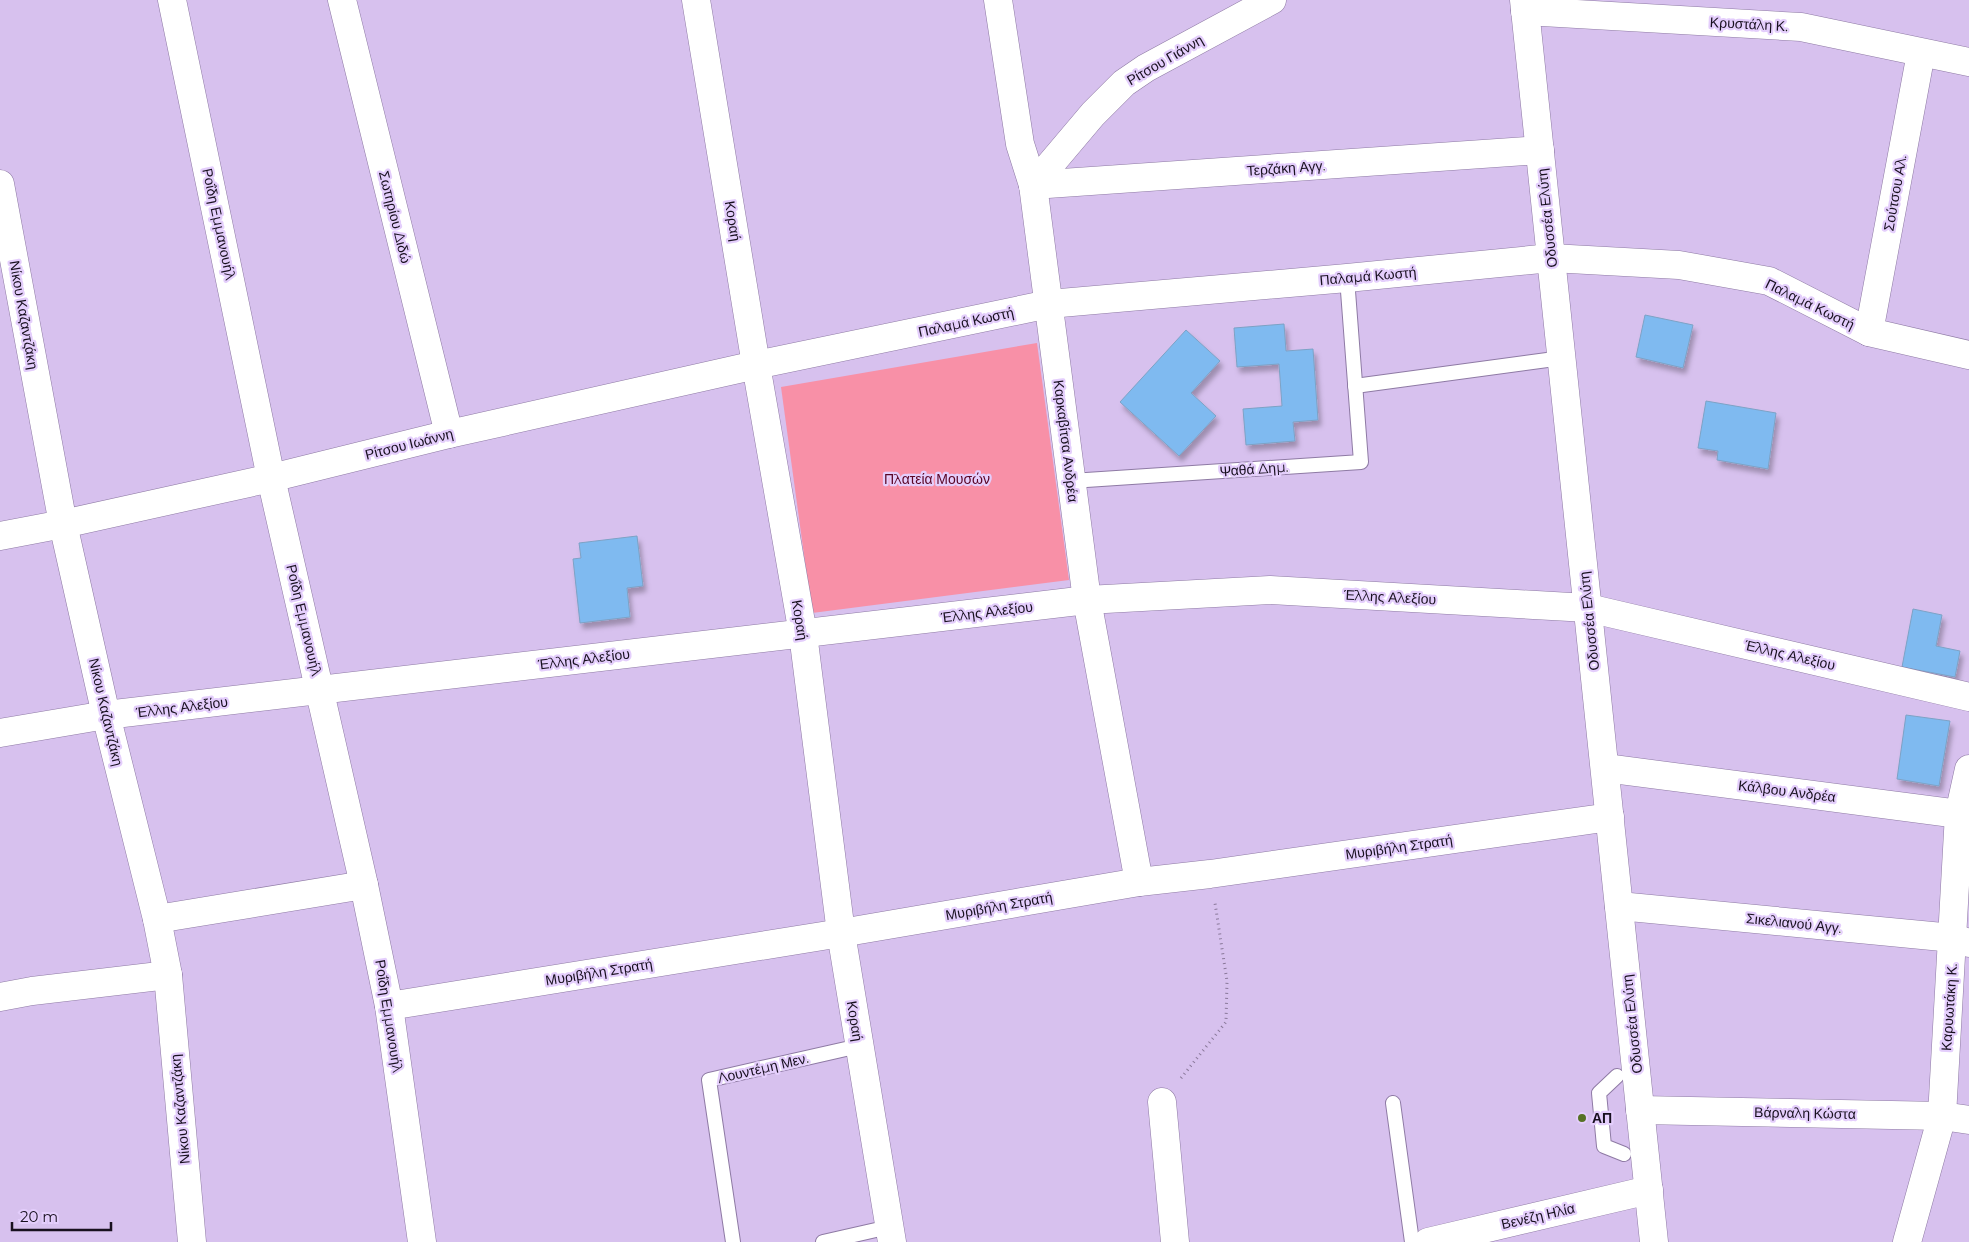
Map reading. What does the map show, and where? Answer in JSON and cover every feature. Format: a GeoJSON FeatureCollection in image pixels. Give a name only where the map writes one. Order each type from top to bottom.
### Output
{"type":"FeatureCollection","features":[{"type":"Feature","properties":{"kind":"street","name":"Ροΐδη Εμμανουήλ"},"geometry":{"type":"LineString","coordinates":[[172,0],[271,478],[364,885],[389,1006],[422,1242]]}},
{"type":"Feature","properties":{"kind":"street","name":"Σωτηρίου Διδώ"},"geometry":{"type":"LineString","coordinates":[[342,0],[449,434]]}},
{"type":"Feature","properties":{"kind":"street","name":"Κοραή"},"geometry":{"type":"LineString","coordinates":[[696,0],[756,365],[803,634],[841,933],[891,1234]]}},
{"type":"Feature","properties":{"kind":"street","name":"Καρκαβίτσα Ανδρέα"},"geometry":{"type":"LineString","coordinates":[[998,0],[1020,144],[1033,185],[1087,600],[1139,882]]}},
{"type":"Feature","properties":{"kind":"street","name":"Ρίτσου Γιάννη"},"geometry":{"type":"LineString","coordinates":[[1033,185],[1093,114],[1124,83],[1146,68],[1272,0]]}},
{"type":"Feature","properties":{"kind":"street","name":"Κρυστάλη Κ."},"geometry":{"type":"LineString","coordinates":[[1524,5],[1801,27],[1969,62]]}},
{"type":"Feature","properties":{"kind":"street","name":"Οδυσσέα Ελύτη"},"geometry":{"type":"LineString","coordinates":[[1524,5],[1619,906],[1626,1067],[1640,1110],[1635,1158],[1649,1190],[1654,1242]]}},
{"type":"Feature","properties":{"kind":"street","name":"Σούτσου Αλ."},"geometry":{"type":"LineString","coordinates":[[1869,332],[1921,53]]}},
{"type":"Feature","properties":{"kind":"street","name":"Τερζάκη Αγγ."},"geometry":{"type":"LineString","coordinates":[[1033,185],[1540,150]]}},
{"type":"Feature","properties":{"kind":"street","name":"Νίκου Καζαντζάκη"},"geometry":{"type":"LineString","coordinates":[[0,184],[63,524],[106,716],[157,919],[168,975],[192,1242]]}},
{"type":"Feature","properties":{"kind":"street","name":"Παλαμά Κωστή"},"geometry":{"type":"LineString","coordinates":[[756,365],[1049,304],[1551,258],[1679,265],[1769,281],[1869,332],[1969,356]]}},
{"type":"Feature","properties":{"kind":"street","name":"Ρίτσου Ιωάννη"},"geometry":{"type":"LineString","coordinates":[[0,536],[271,478],[449,434],[756,365]]}},
{"type":"Feature","properties":{"kind":"street","name":"Έλλης Αλεξίου"},"geometry":{"type":"LineString","coordinates":[[0,733],[106,716],[1087,600],[1270,590],[1588,608],[1969,697]]}},
{"type":"Feature","properties":{"kind":"street","name":"Κάλβου Ανδρέα"},"geometry":{"type":"LineString","coordinates":[[1605,768],[1964,815]]}},
{"type":"Feature","properties":{"kind":"street","name":"Καρυωτάκη Κ."},"geometry":{"type":"LineString","coordinates":[[1907,1242],[1942,1116],[1961,941],[1964,815],[1969,769]]}},
{"type":"Feature","properties":{"kind":"street","name":"Μυριβήλη Στρατή"},"geometry":{"type":"LineString","coordinates":[[389,1006],[841,933],[1139,882],[1210,874],[1610,817]]}},
{"type":"Feature","properties":{"kind":"street"},"geometry":{"type":"LineString","coordinates":[[157,919],[364,885]]}},
{"type":"Feature","properties":{"kind":"street","name":"Σικελιανού Αγγ."},"geometry":{"type":"LineString","coordinates":[[1619,906],[1961,941]]}},
{"type":"Feature","properties":{"kind":"street"},"geometry":{"type":"LineString","coordinates":[[0,997],[32,991],[168,975]]}},
{"type":"Feature","properties":{"kind":"street"},"geometry":{"type":"LineString","coordinates":[[1162,1102],[1175,1242]]}},
{"type":"Feature","properties":{"kind":"street","name":"Βάρναλη Κώστα"},"geometry":{"type":"LineString","coordinates":[[1640,1110],[1942,1116],[1969,1120]]}},
{"type":"Feature","properties":{"kind":"street","name":"Βενέζη Ηλία"},"geometry":{"type":"LineString","coordinates":[[1428,1242],[1649,1190]]}},
{"type":"Feature","properties":{"kind":"lane","name":"Ψαθά Δημ."},"geometry":{"type":"LineString","coordinates":[[1071,481],[1361,462],[1347,278]]}},
{"type":"Feature","properties":{"kind":"lane"},"geometry":{"type":"LineString","coordinates":[[1355,386],[1562,358]]}},
{"type":"Feature","properties":{"kind":"lane","name":"Λουντέμη Μεν."},"geometry":{"type":"LineString","coordinates":[[733,1242],[709,1080],[859,1046]]}},
{"type":"Feature","properties":{"kind":"lane"},"geometry":{"type":"LineString","coordinates":[[1626,1067],[1598,1093],[1604,1146],[1635,1158]]}},
{"type":"Feature","properties":{"kind":"lane"},"geometry":{"type":"LineString","coordinates":[[1393,1102],[1412,1242]]}},
{"type":"Feature","properties":{"kind":"lane"},"geometry":{"type":"LineString","coordinates":[[823,1242],[891,1234]]}},
{"type":"Feature","properties":{"kind":"path"},"geometry":{"type":"LineString","coordinates":[[1162,1102],[1226,1022],[1227,981],[1210,874]]}},
{"type":"Feature","properties":{"kind":"green space","name":"Πλατεία Μουσών"},"geometry":{"type":"Polygon","coordinates":[[[1037,343],[1069,580],[812,613],[781,387],[1037,343]]]}},
{"type":"Feature","properties":{"kind":"building"},"geometry":{"type":"Polygon","coordinates":[[[1645,315],[1693,325],[1683,368],[1636,357],[1645,315]]]}},
{"type":"Feature","properties":{"kind":"building"},"geometry":{"type":"Polygon","coordinates":[[[1284,324],[1286,351],[1313,349],[1318,420],[1293,422],[1295,441],[1246,445],[1243,409],[1282,406],[1279,364],[1237,367],[1234,328],[1284,324]]]}},
{"type":"Feature","properties":{"kind":"building"},"geometry":{"type":"Polygon","coordinates":[[[1186,330],[1220,361],[1191,393],[1216,416],[1179,456],[1120,402],[1186,330]]]}},
{"type":"Feature","properties":{"kind":"building"},"geometry":{"type":"Polygon","coordinates":[[[1706,401],[1776,413],[1768,469],[1717,460],[1718,451],[1698,448],[1706,401]]]}},
{"type":"Feature","properties":{"kind":"building"},"geometry":{"type":"Polygon","coordinates":[[[637,536],[643,586],[627,588],[630,617],[580,623],[573,559],[581,558],[579,543],[637,536]]]}},
{"type":"Feature","properties":{"kind":"building"},"geometry":{"type":"Polygon","coordinates":[[[1913,609],[1942,615],[1936,646],[1960,651],[1955,677],[1902,667],[1913,609]]]}},
{"type":"Feature","properties":{"kind":"building"},"geometry":{"type":"Polygon","coordinates":[[[1906,715],[1950,721],[1939,786],[1897,779],[1906,715]]]}},
{"type":"Feature","properties":{"kind":"place","name":"ΑΠ"},"geometry":{"type":"Point","coordinates":[1582,1118]}}]}
